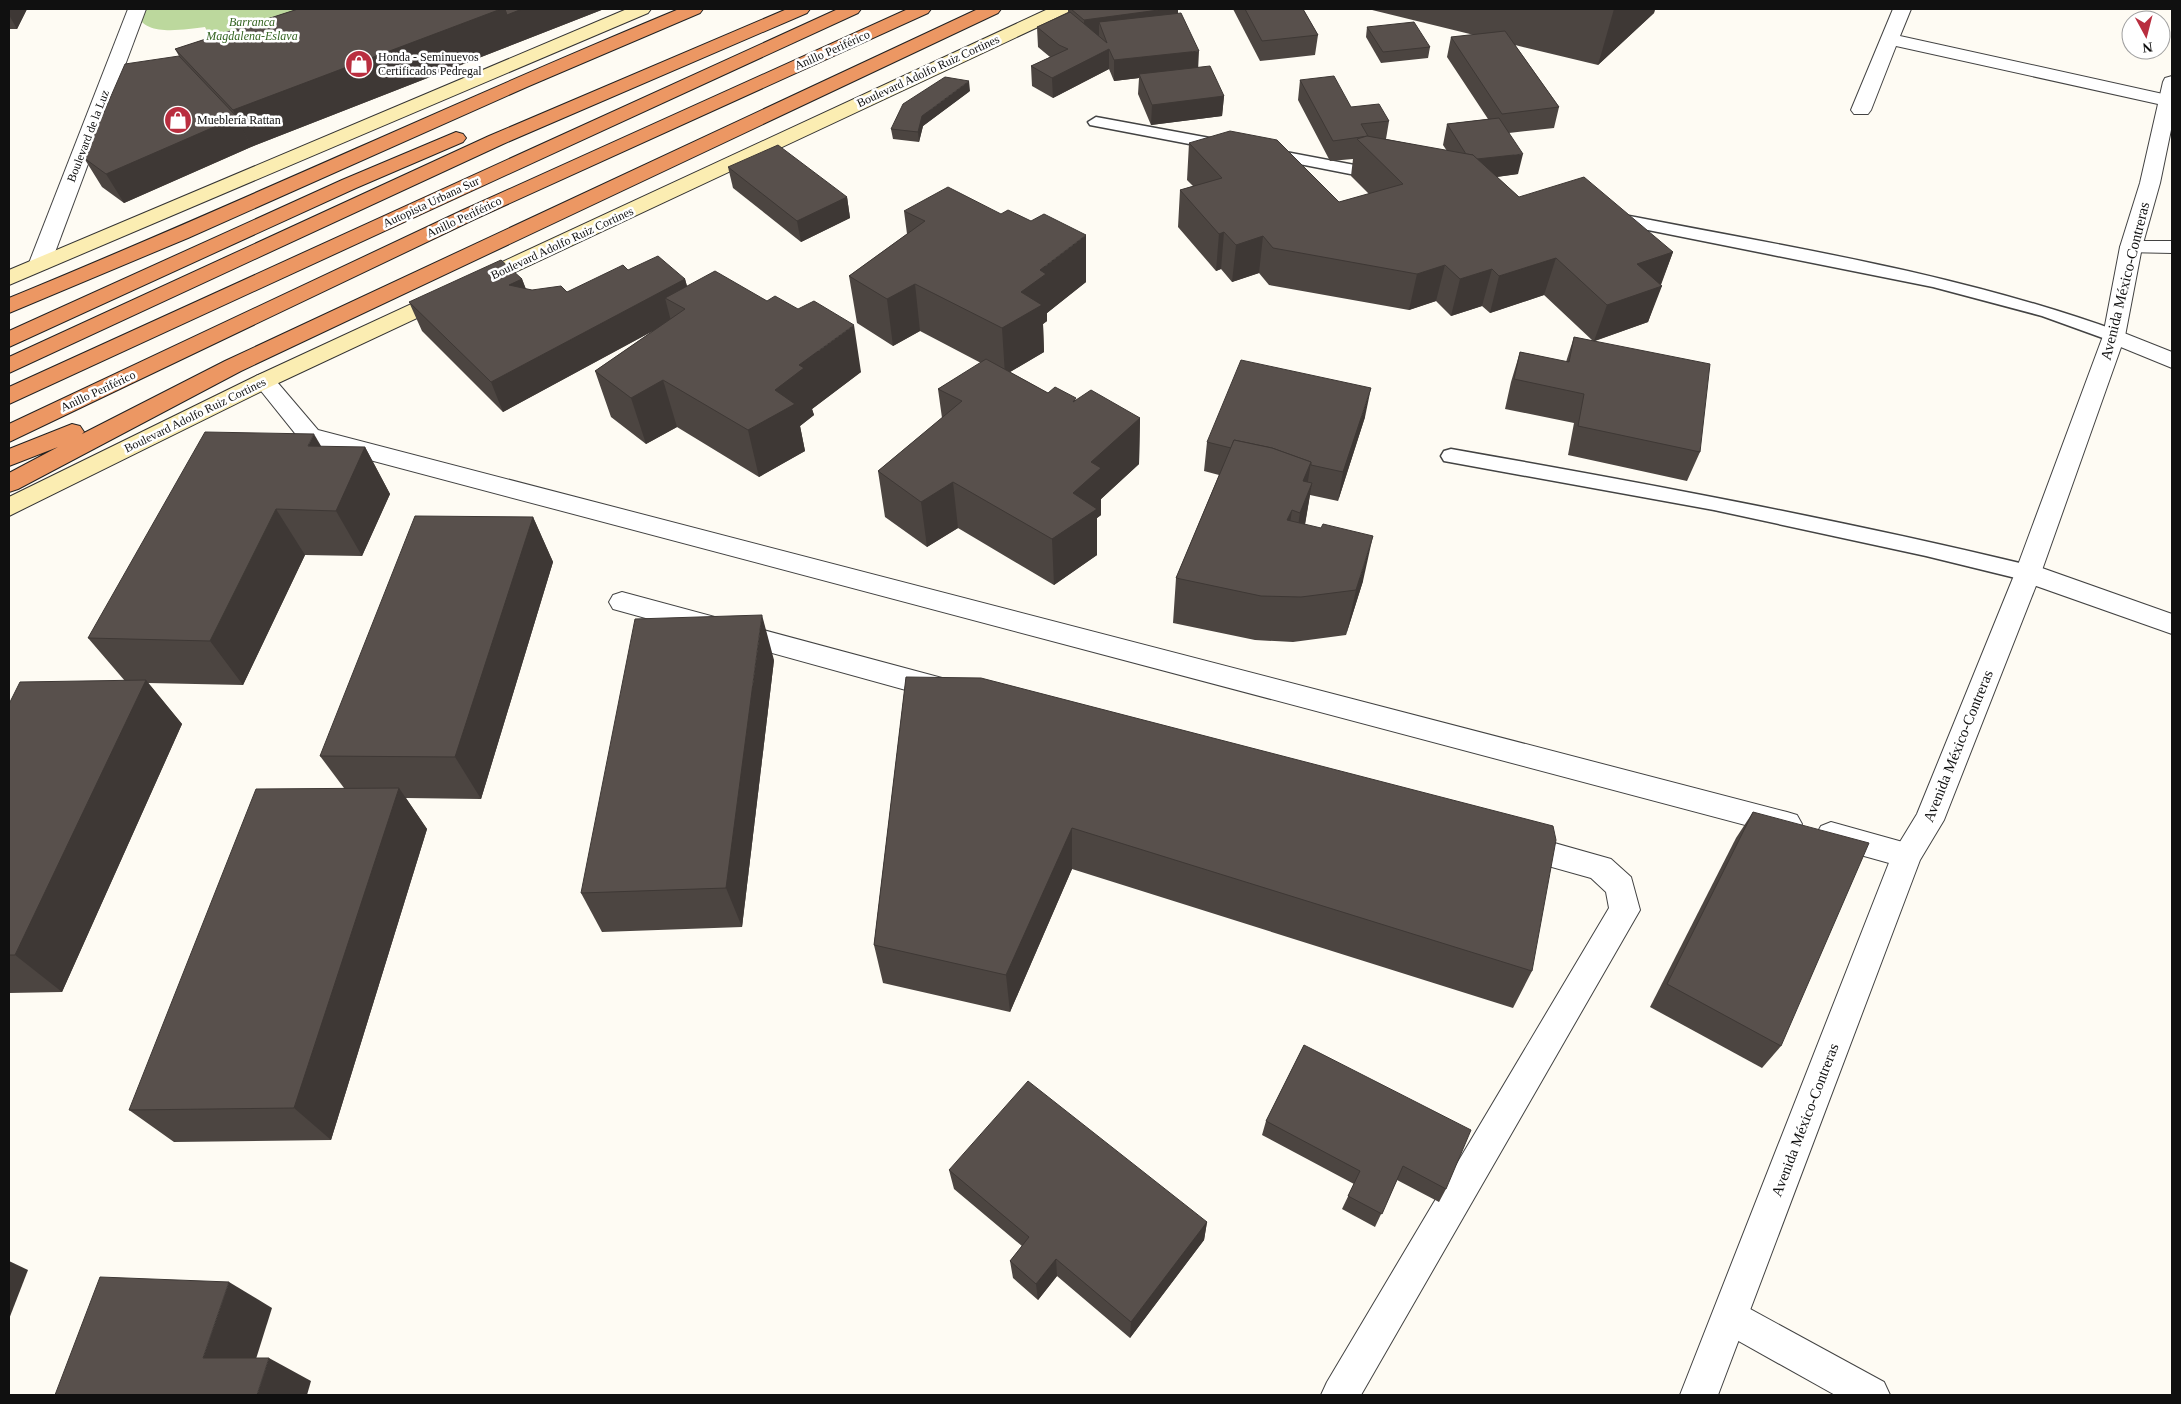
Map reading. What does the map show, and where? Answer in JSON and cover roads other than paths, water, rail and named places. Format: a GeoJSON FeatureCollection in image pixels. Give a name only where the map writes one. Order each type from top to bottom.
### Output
{"type":"FeatureCollection","features":[{"type":"Feature","properties":{"kind":"highway"},"geometry":{"type":"LineString","coordinates":[[9,306],[116,262],[599,48],[694,9]]}},
{"type":"Feature","properties":{"kind":"highway"},"geometry":{"type":"LineString","coordinates":[[9,340],[349,184],[764,9]]}},
{"type":"Feature","properties":{"kind":"highway","name":"Autopista Urbana Sur"},"geometry":{"type":"LineString","coordinates":[[9,366],[496,140],[801,9]]}},
{"type":"Feature","properties":{"kind":"highway","name":"Autopista Urbana Sur"},"geometry":{"type":"LineString","coordinates":[[9,396],[852,9]]}},
{"type":"Feature","properties":{"kind":"highway","name":"Anillo Periférico"},"geometry":{"type":"LineString","coordinates":[[9,434],[468,215],[922,9]]}},
{"type":"Feature","properties":{"kind":"highway"},"geometry":{"type":"LineString","coordinates":[[9,483],[233,366],[992,9]]}},
{"type":"Feature","properties":{"kind":"highway"},"geometry":{"type":"LineString","coordinates":[[9,315],[80,277]]}},
{"type":"Feature","properties":{"kind":"highway"},"geometry":{"type":"LineString","coordinates":[[9,458],[233,366]]}},
{"type":"Feature","properties":{"kind":"main road"},"geometry":{"type":"LineString","coordinates":[[9,278],[40,263],[276,166],[642,9]]}},
{"type":"Feature","properties":{"kind":"main road","name":"Boulevard Adolfo Ruiz Cortines"},"geometry":{"type":"LineString","coordinates":[[9,506],[264,381],[1062,9]]}},
{"type":"Feature","properties":{"kind":"street","name":"Boulevard de la Luz"},"geometry":{"type":"LineString","coordinates":[[40,263],[137,9]]}},
{"type":"Feature","properties":{"kind":"street"},"geometry":{"type":"LineString","coordinates":[[1861,110],[1902,9]]}},
{"type":"Feature","properties":{"kind":"street"},"geometry":{"type":"LineString","coordinates":[[1890,39],[2170,91]]}},
{"type":"Feature","properties":{"kind":"street","name":"Avenida México-Contreras"},"geometry":{"type":"LineString","coordinates":[[1699,1395],[1907,855],[1929,820],[2028,573],[2114,336],[2130,247],[2150,183],[2170,91]]}},
{"type":"Feature","properties":{"kind":"street"},"geometry":{"type":"LineString","coordinates":[[2130,247],[2172,247]]}},
{"type":"Feature","properties":{"kind":"street"},"geometry":{"type":"LineString","coordinates":[[2114,336],[2172,361]]}},
{"type":"Feature","properties":{"kind":"street"},"geometry":{"type":"LineString","coordinates":[[264,381],[310,436],[1907,855]]}},
{"type":"Feature","properties":{"kind":"street"},"geometry":{"type":"LineString","coordinates":[[2028,573],[2172,624]]}},
{"type":"Feature","properties":{"kind":"street"},"geometry":{"type":"LineString","coordinates":[[622,602],[967,696]]}},
{"type":"Feature","properties":{"kind":"street"},"geometry":{"type":"LineString","coordinates":[[1340,1395],[1625,910],[1620,886],[1600,868],[1495,839]]}},
{"type":"Feature","properties":{"kind":"street"},"geometry":{"type":"LineString","coordinates":[[1730,1316],[1871,1395]]}},
{"type":"Feature","properties":{"kind":"lane"},"geometry":{"type":"LineString","coordinates":[[1096,122],[1397,178]]}},
{"type":"Feature","properties":{"kind":"lane"},"geometry":{"type":"LineString","coordinates":[[1591,214],[1934,282],[2048,312],[2114,336]]}},
{"type":"Feature","properties":{"kind":"lane"},"geometry":{"type":"LineString","coordinates":[[1452,456],[1714,503],[2028,573]]}},
{"type":"Feature","properties":{"kind":"place","name":"Honda - Seminuevos Certificados Pedregal"},"geometry":{"type":"Point","coordinates":[359,64]}},
{"type":"Feature","properties":{"kind":"place","name":"Mueblería Rattan"},"geometry":{"type":"Point","coordinates":[178,120]}},
{"type":"Feature","properties":{"kind":"park label","name":"Barranca Magdalena-Eslava"},"geometry":{"type":"Point","coordinates":[252,29]}}]}
